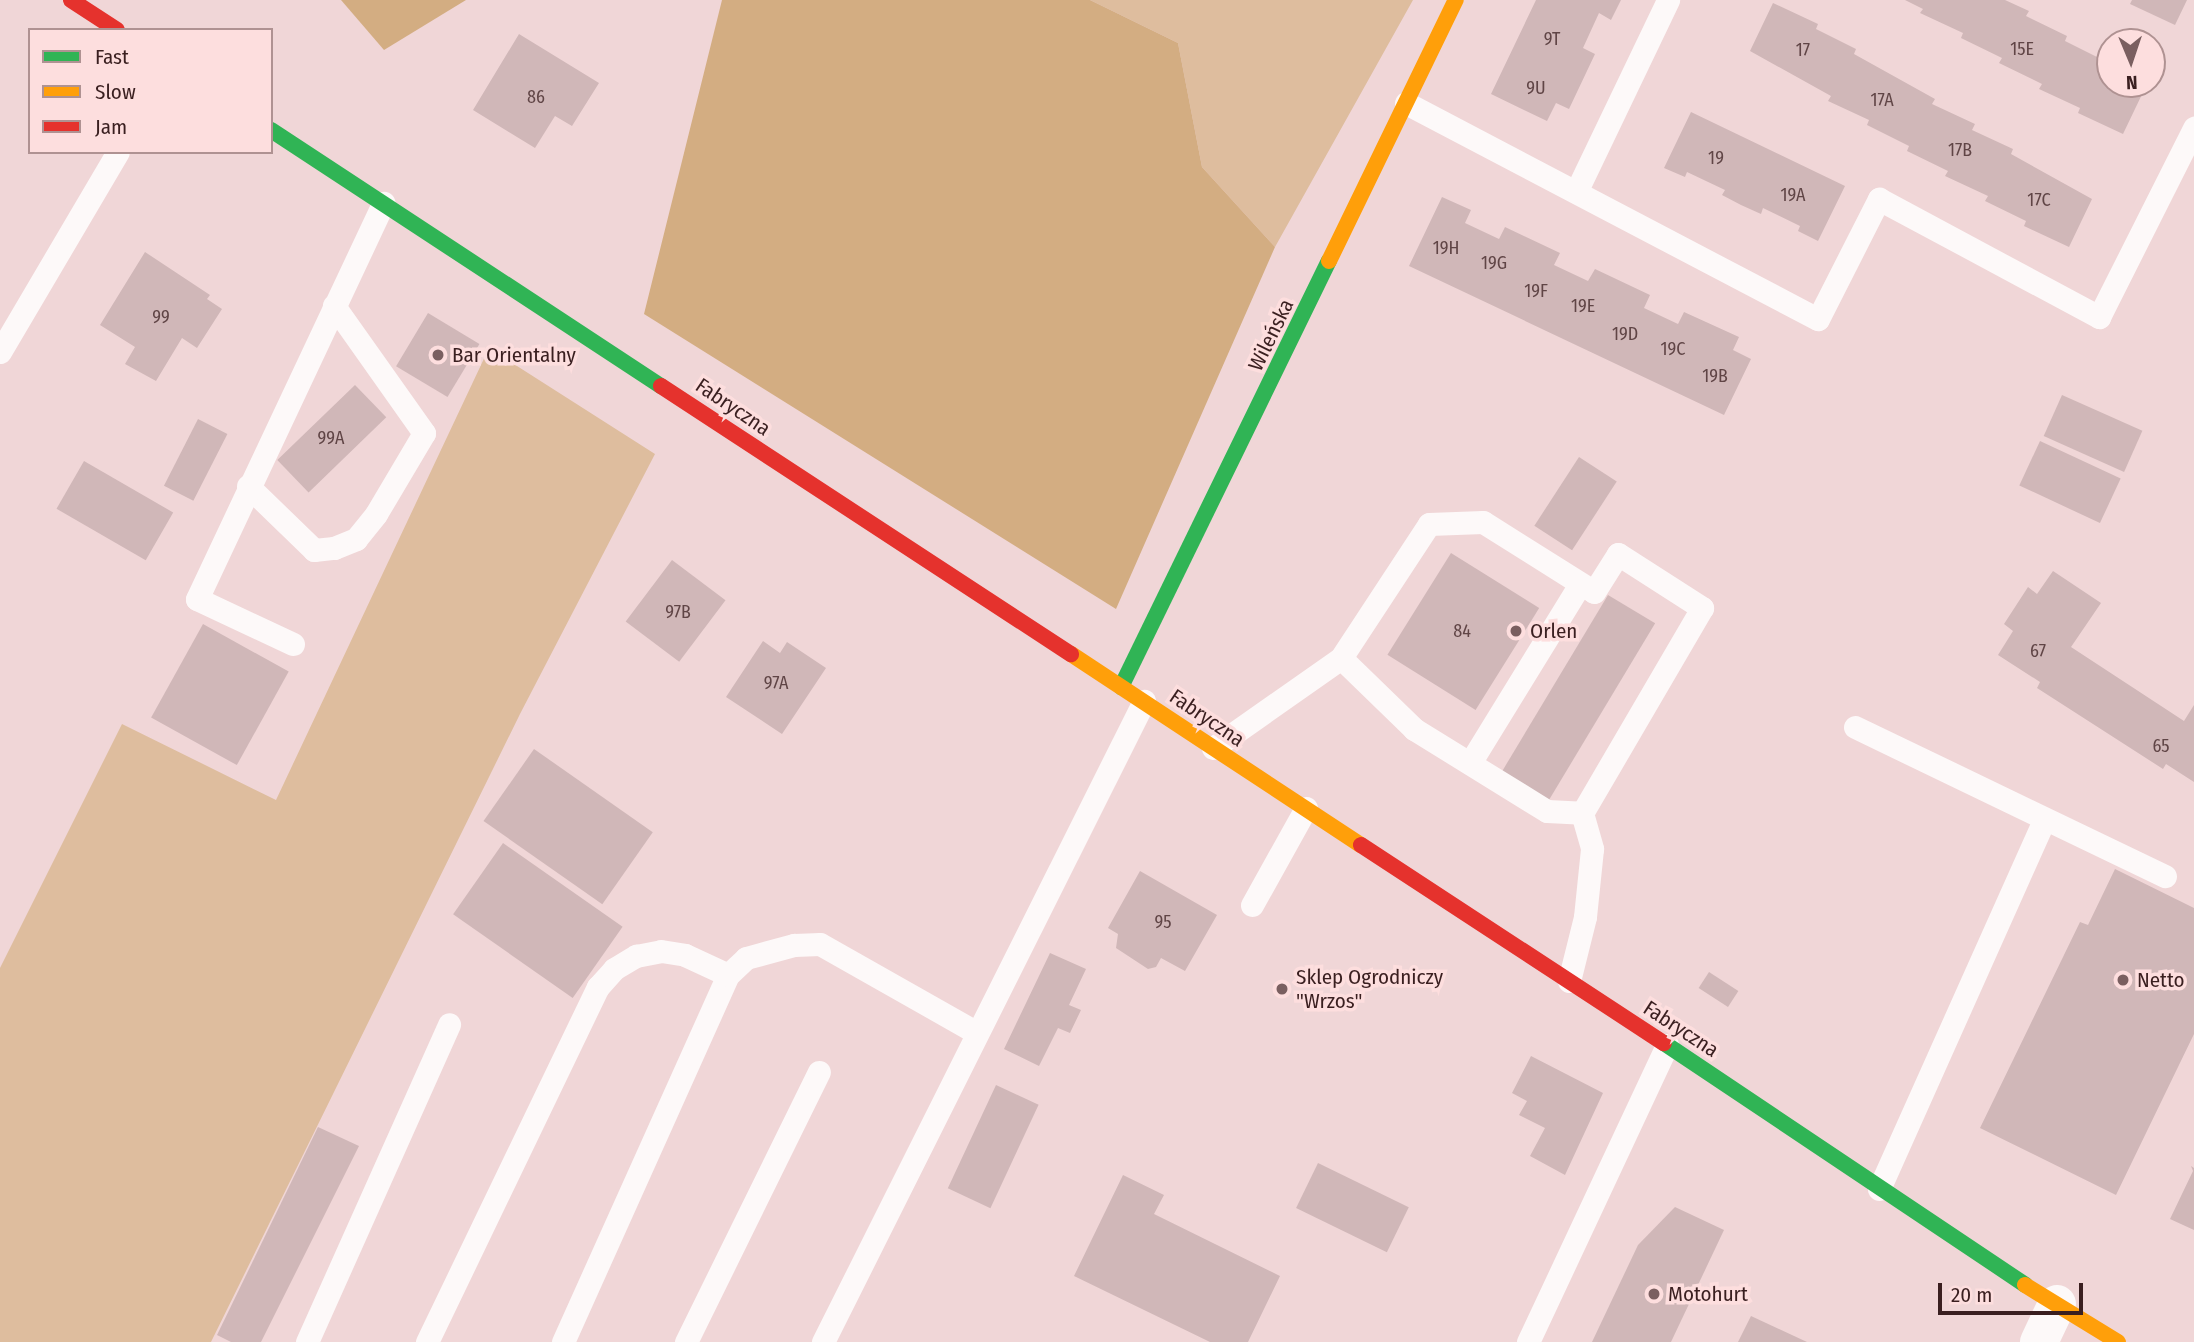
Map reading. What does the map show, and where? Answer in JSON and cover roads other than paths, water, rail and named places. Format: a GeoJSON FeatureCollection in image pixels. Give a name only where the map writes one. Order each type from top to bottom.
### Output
{"type":"FeatureCollection","features":[{"type":"Feature","properties":{"kind":"street"},"geometry":{"type":"LineString","coordinates":[[71,0],[114,28]]}},
{"type":"Feature","properties":{"kind":"street","name":"Wileńska"},"geometry":{"type":"LineString","coordinates":[[1121,687],[1456,0]]}},
{"type":"Feature","properties":{"kind":"street","name":"Fabryczna"},"geometry":{"type":"LineString","coordinates":[[273,131],[1667,1045],[1879,1189],[2118,1342]]}},
{"type":"Feature","properties":{"kind":"street"},"geometry":{"type":"LineString","coordinates":[[2039,1342],[2057,1304]]}},
{"type":"Feature","properties":{"kind":"lane"},"geometry":{"type":"LineString","coordinates":[[1577,190],[1668,0]]}},
{"type":"Feature","properties":{"kind":"lane"},"geometry":{"type":"LineString","coordinates":[[1406,103],[1577,190],[1818,319],[1879,199],[2099,317],[2194,128]]}},
{"type":"Feature","properties":{"kind":"lane"},"geometry":{"type":"LineString","coordinates":[[0,352],[117,154]]}},
{"type":"Feature","properties":{"kind":"lane"},"geometry":{"type":"LineString","coordinates":[[293,644],[197,599],[247,486],[383,203]]}},
{"type":"Feature","properties":{"kind":"lane"},"geometry":{"type":"LineString","coordinates":[[247,486],[314,550],[334,548],[356,539],[376,514],[424,433],[334,306]]}},
{"type":"Feature","properties":{"kind":"lane"},"geometry":{"type":"LineString","coordinates":[[1213,748],[1341,658],[1429,524],[1483,522],[1594,592],[1618,554],[1702,608],[1581,813],[1592,849],[1585,917],[1569,981]]}},
{"type":"Feature","properties":{"kind":"lane"},"geometry":{"type":"LineString","coordinates":[[1470,763],[1580,584]]}},
{"type":"Feature","properties":{"kind":"lane"},"geometry":{"type":"LineString","coordinates":[[1341,658],[1414,729],[1547,811],[1581,813]]}},
{"type":"Feature","properties":{"kind":"lane"},"geometry":{"type":"LineString","coordinates":[[823,1342],[1143,701]]}},
{"type":"Feature","properties":{"kind":"lane"},"geometry":{"type":"LineString","coordinates":[[1855,727],[2165,877]]}},
{"type":"Feature","properties":{"kind":"lane"},"geometry":{"type":"LineString","coordinates":[[1252,905],[1306,808]]}},
{"type":"Feature","properties":{"kind":"lane"},"geometry":{"type":"LineString","coordinates":[[1879,1189],[2044,820]]}},
{"type":"Feature","properties":{"kind":"lane"},"geometry":{"type":"LineString","coordinates":[[563,1342],[728,975],[746,958],[769,950],[820,944],[977,1034]]}},
{"type":"Feature","properties":{"kind":"lane"},"geometry":{"type":"LineString","coordinates":[[428,1342],[598,987],[614,969],[636,956],[661,951],[685,955],[728,975]]}},
{"type":"Feature","properties":{"kind":"lane"},"geometry":{"type":"LineString","coordinates":[[307,1342],[449,1024]]}},
{"type":"Feature","properties":{"kind":"lane"},"geometry":{"type":"LineString","coordinates":[[1528,1342],[1667,1045]]}},
{"type":"Feature","properties":{"kind":"lane"},"geometry":{"type":"LineString","coordinates":[[686,1342],[819,1072]]}},
{"type":"Feature","properties":{"kind":"place","name":"Bar Orientalny"},"geometry":{"type":"Point","coordinates":[438,355]}},
{"type":"Feature","properties":{"kind":"place","name":"Orlen"},"geometry":{"type":"Point","coordinates":[1516,631]}},
{"type":"Feature","properties":{"kind":"place","name":"Netto"},"geometry":{"type":"Point","coordinates":[2123,980]}},
{"type":"Feature","properties":{"kind":"place","name":"Sklep Ogrodniczy \"Wrzos\""},"geometry":{"type":"Point","coordinates":[1282,989]}},
{"type":"Feature","properties":{"kind":"place","name":"Motohurt"},"geometry":{"type":"Point","coordinates":[1654,1294]}}]}
